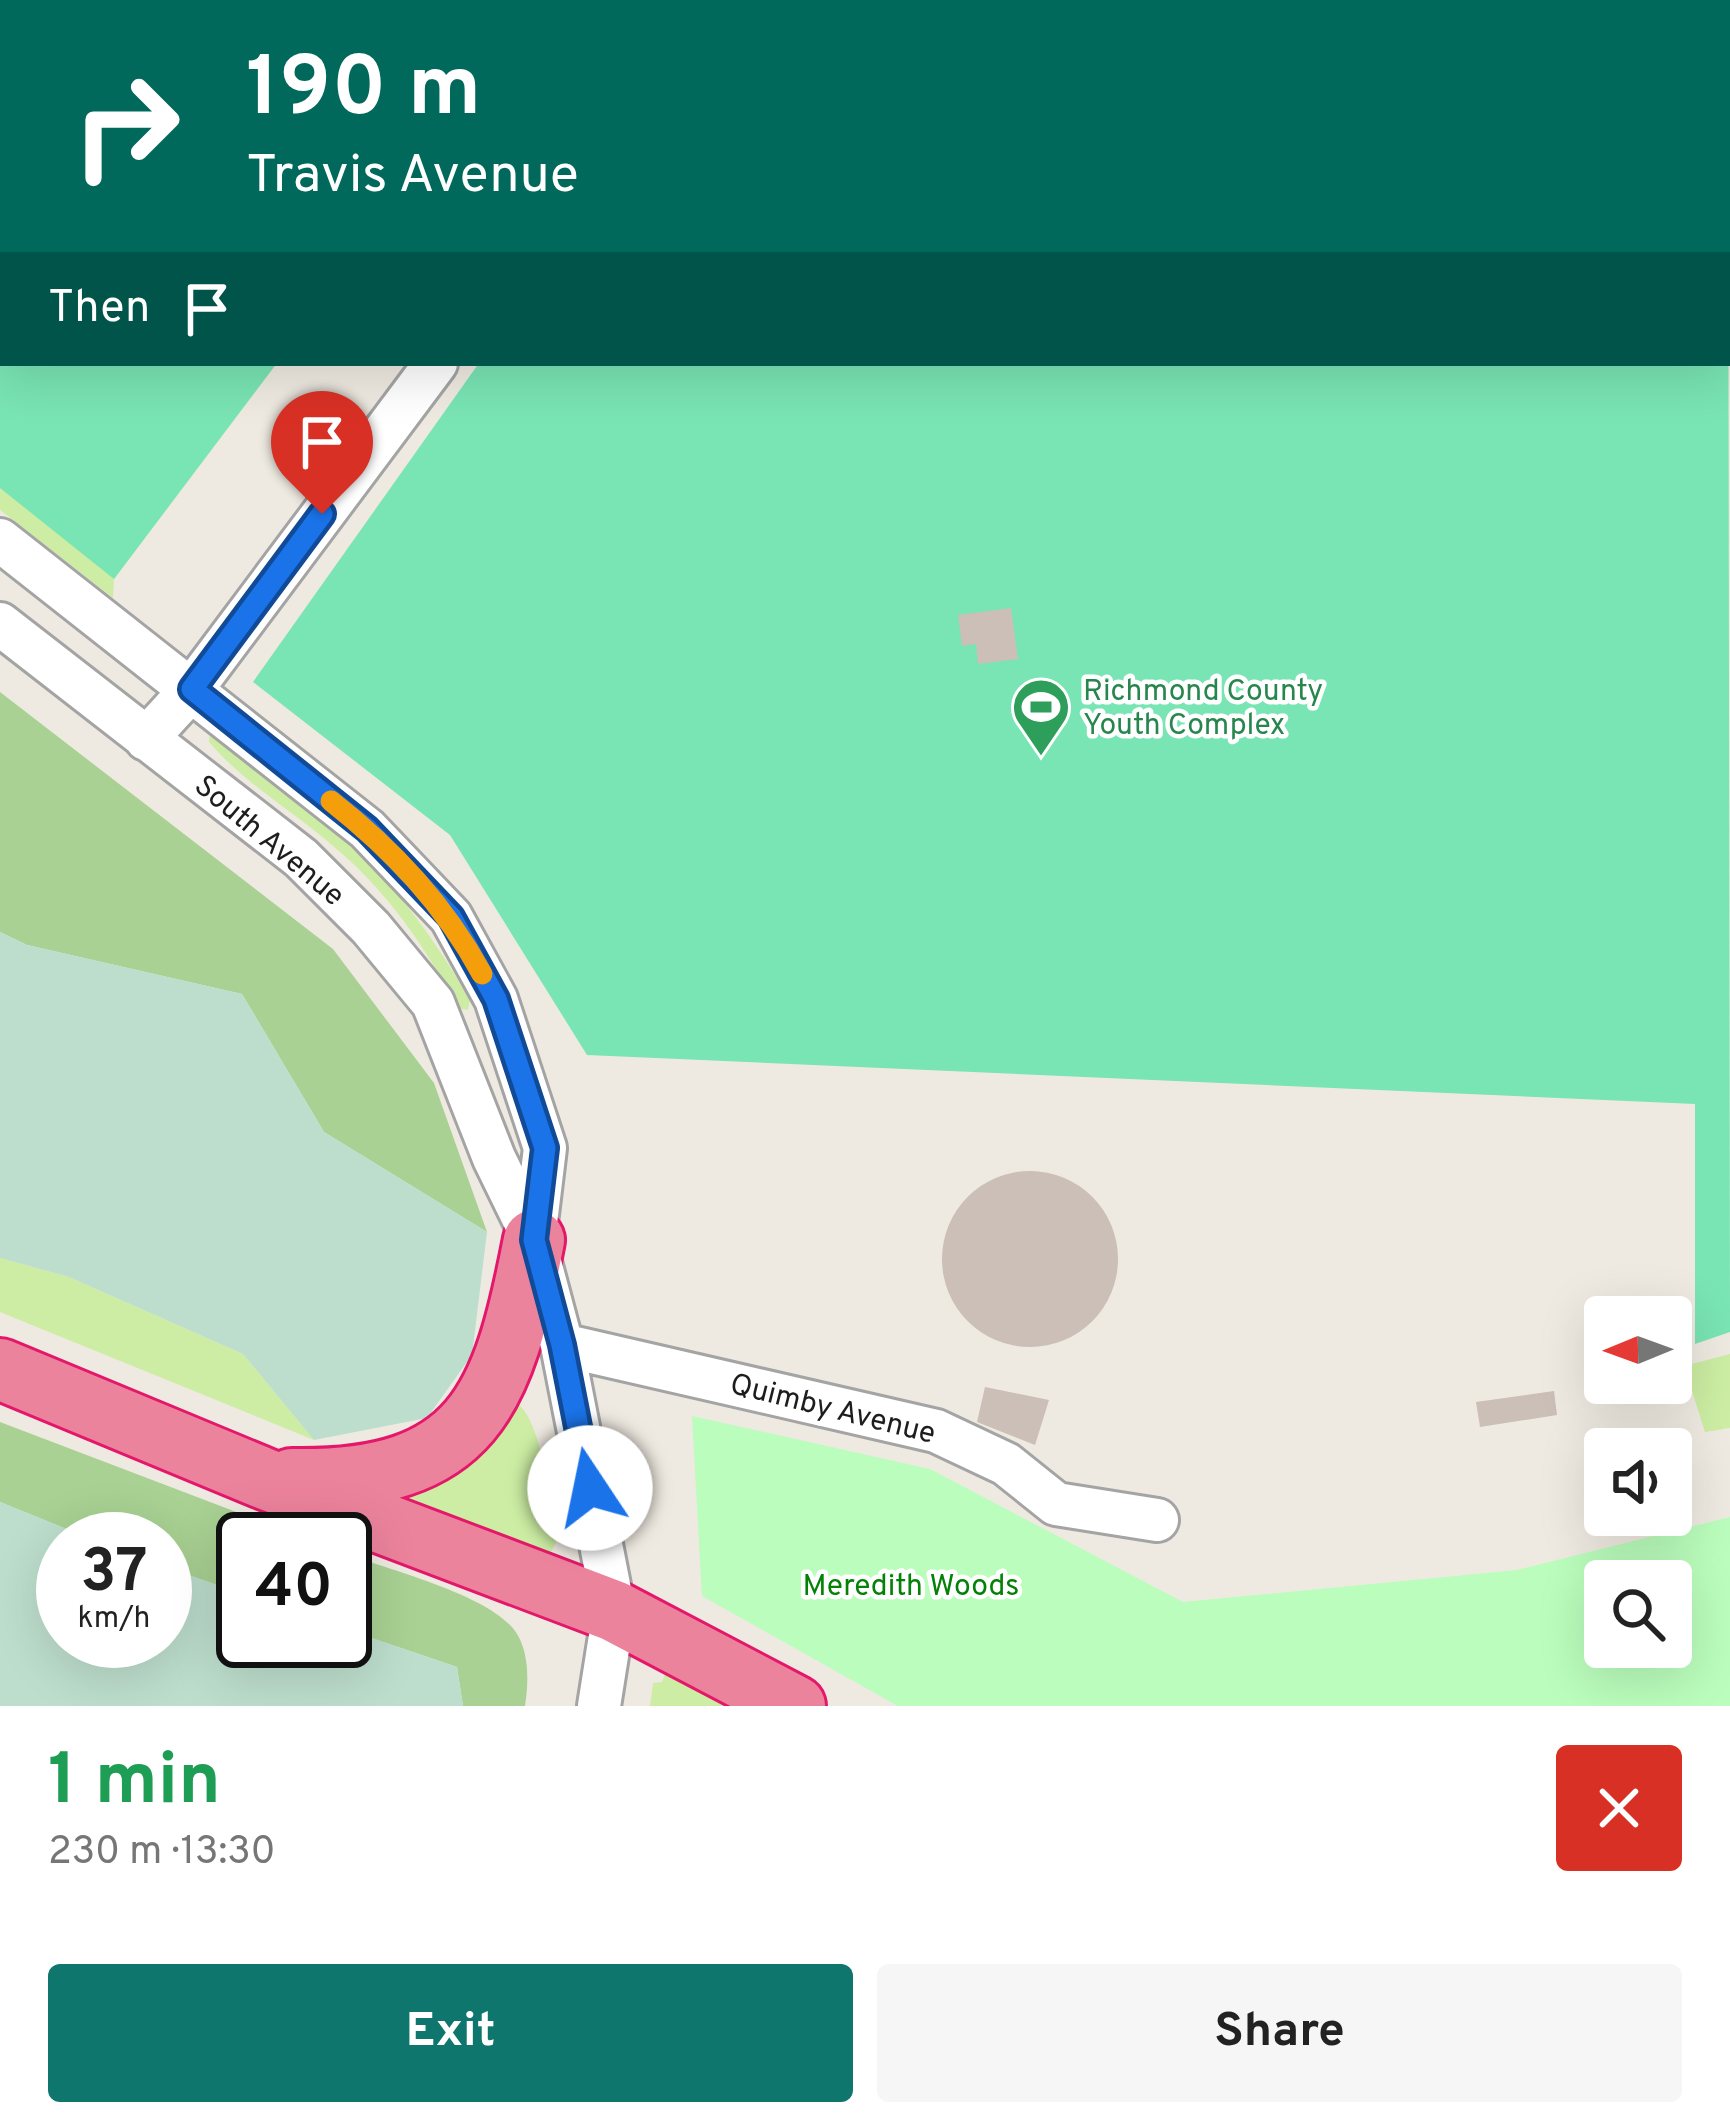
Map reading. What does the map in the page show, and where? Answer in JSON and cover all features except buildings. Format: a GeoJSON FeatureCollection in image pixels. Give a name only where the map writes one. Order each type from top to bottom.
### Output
{"type":"FeatureCollection","features":[{"type":"Feature","properties":{"kind":"highway"},"geometry":{"type":"LineString","coordinates":[[263,1478],[346,1480],[409,1467],[440,1450],[494,1390],[512,1341],[534,1240]]}},
{"type":"Feature","properties":{"kind":"highway"},"geometry":{"type":"LineString","coordinates":[[0,1369],[263,1478],[614,1611],[796,1706]]}},
{"type":"Feature","properties":{"kind":"street"},"geometry":{"type":"LineString","coordinates":[[146,739],[192,689],[434,366]]}},
{"type":"Feature","properties":{"kind":"street","name":"South Avenue"},"geometry":{"type":"LineString","coordinates":[[0,540],[367,829],[451,917],[496,999],[545,1148],[534,1240]]}},
{"type":"Feature","properties":{"kind":"street","name":"South Avenue"},"geometry":{"type":"LineString","coordinates":[[0,624],[301,858],[371,928],[433,1003],[494,1158],[534,1240],[562,1345],[614,1611],[599,1706]]}},
{"type":"Feature","properties":{"kind":"street","name":"Quimby Avenue"},"geometry":{"type":"LineString","coordinates":[[562,1345],[936,1431],[1006,1464],[1055,1504],[1157,1520]]}},
{"type":"Feature","properties":{"kind":"green space"},"geometry":{"type":"Polygon","coordinates":[[[0,366],[275,366],[114,579],[0,488],[0,366]]]}},
{"type":"Feature","properties":{"kind":"green space"},"geometry":{"type":"Polygon","coordinates":[[[275,366],[114,579],[113,598],[0,510],[0,448],[275,366]]]}},
{"type":"Feature","properties":{"kind":"green space","name":"Richmond County Youth Complex"},"geometry":{"type":"Polygon","coordinates":[[[477,366],[1728,366],[1730,1332],[1695,1344],[1695,1104],[587,1055],[450,835],[253,682],[477,366]]]}},
{"type":"Feature","properties":{"kind":"green space"},"geometry":{"type":"Polygon","coordinates":[[[0,692],[333,949],[434,1083],[487,1232],[324,1132],[242,994],[27,945],[0,932],[0,692]]]}},
{"type":"Feature","properties":{"kind":"green space"},"geometry":{"type":"Polygon","coordinates":[[[210,729],[324,819],[386,880],[442,955],[470,1000],[468,1010],[457,1008],[418,941],[370,880],[223,757],[209,742],[210,729]]]}},
{"type":"Feature","properties":{"kind":"green space"},"geometry":{"type":"Polygon","coordinates":[[[0,932],[27,945],[242,994],[324,1132],[487,1232],[472,1355],[427,1418],[314,1440],[243,1354],[69,1277],[0,1258],[0,932]]]}},
{"type":"Feature","properties":{"kind":"green space"},"geometry":{"type":"Polygon","coordinates":[[[0,1258],[69,1277],[243,1354],[314,1440],[0,1312],[0,1258]]]}},
{"type":"Feature","properties":{"kind":"green space"},"geometry":{"type":"Polygon","coordinates":[[[1730,1354],[1730,1428],[1705,1432],[1692,1391],[1692,1364],[1730,1354]]]}},
{"type":"Feature","properties":{"kind":"green space"},"geometry":{"type":"Polygon","coordinates":[[[516,1403],[533,1426],[545,1467],[556,1543],[548,1557],[407,1499],[408,1490],[516,1403]]]}},
{"type":"Feature","properties":{"kind":"green space","name":"Meredith Woods"},"geometry":{"type":"Polygon","coordinates":[[[692,1416],[930,1469],[1183,1602],[1517,1570],[1654,1536],[1692,1536],[1692,1526],[1730,1517],[1730,1706],[898,1706],[702,1596],[692,1416]]]}},
{"type":"Feature","properties":{"kind":"green space"},"geometry":{"type":"Polygon","coordinates":[[[0,1422],[236,1512],[216,1512],[216,1585],[192,1576],[192,1512],[36,1512],[36,1517],[0,1502],[0,1422]]]}},
{"type":"Feature","properties":{"kind":"green space"},"geometry":{"type":"Polygon","coordinates":[[[0,1502],[36,1517],[36,1668],[192,1668],[192,1576],[216,1585],[216,1668],[372,1668],[372,1638],[457,1667],[463,1706],[0,1706],[0,1502]]]}},
{"type":"Feature","properties":{"kind":"green space"},"geometry":{"type":"Polygon","coordinates":[[[372,1563],[455,1592],[510,1625],[525,1653],[525,1706],[463,1706],[457,1667],[372,1638],[372,1563]]]}},
{"type":"Feature","properties":{"kind":"green space"},"geometry":{"type":"Polygon","coordinates":[[[667,1669],[738,1706],[650,1706],[653,1683],[662,1682],[667,1669]]]}},
{"type":"Feature","properties":{"kind":"slow traffic"},"geometry":{"type":"LineString","coordinates":[[331,801],[367,829],[451,917],[482,974]]}},
{"type":"Feature","properties":{"kind":"place","name":"Richmond County Youth Complex"},"geometry":{"type":"Point","coordinates":[1041,758]}},
{"type":"Feature","properties":{"kind":"route"},"geometry":{"type":"LineString","coordinates":[[322,514],[192,689],[367,829],[451,917],[496,999],[545,1148],[534,1240],[562,1345],[590,1488]]}}]}
